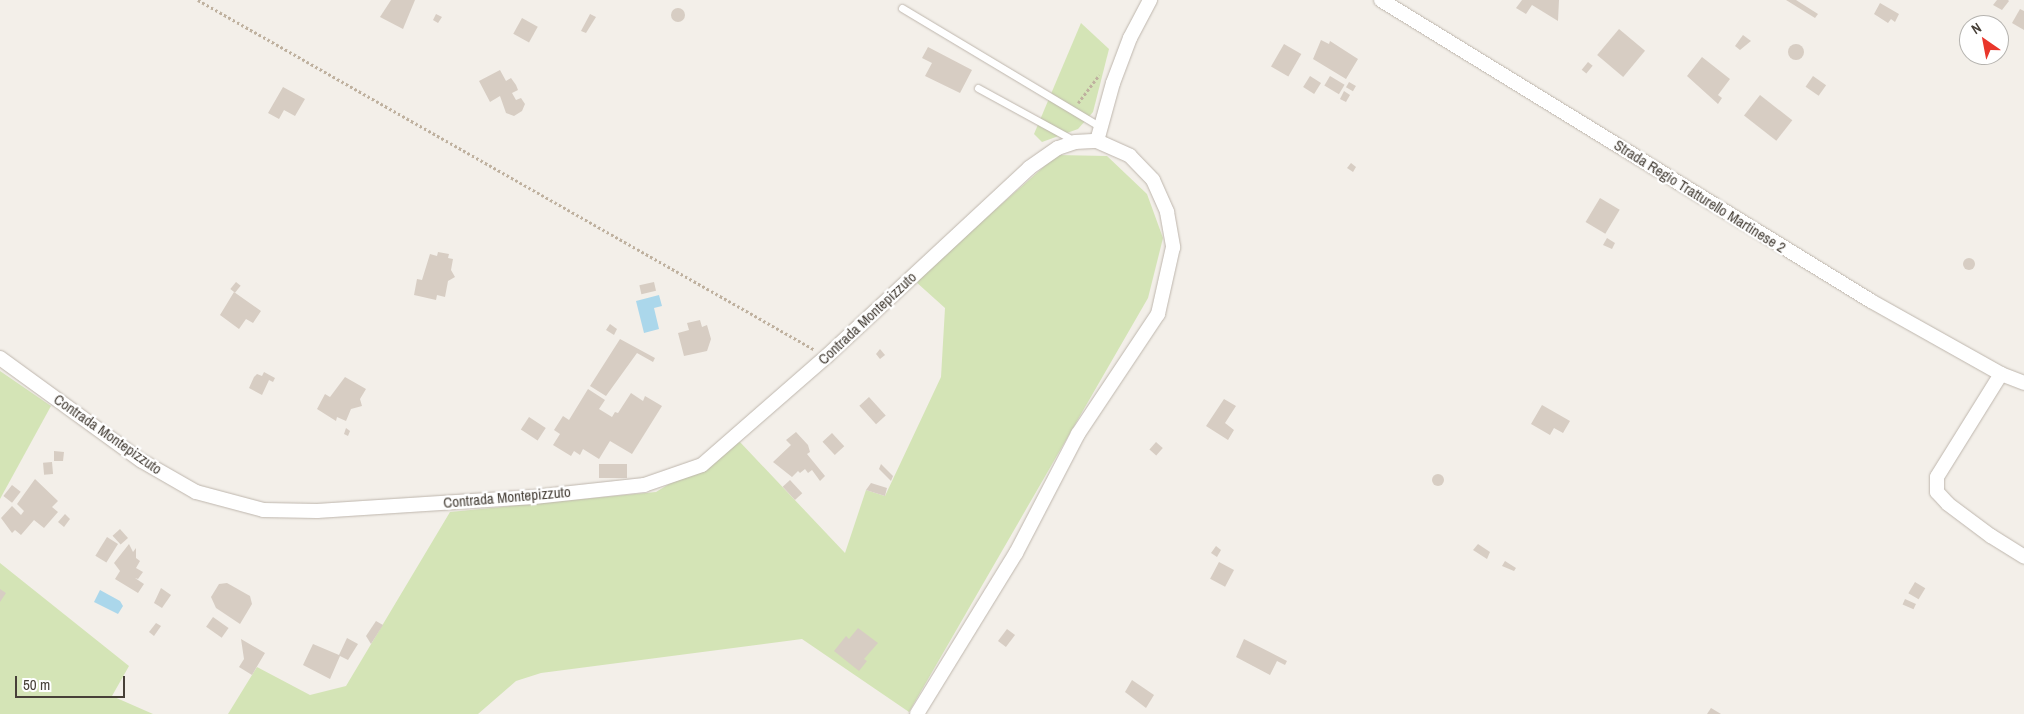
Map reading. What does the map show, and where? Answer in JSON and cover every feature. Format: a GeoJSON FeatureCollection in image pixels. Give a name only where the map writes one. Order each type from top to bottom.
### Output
{"type":"FeatureCollection","features":[{"type":"Feature","properties":{"kind":"street"},"geometry":{"type":"LineString","coordinates":[[1097,141],[1130,38],[1150,0]]}},
{"type":"Feature","properties":{"kind":"street","name":"Strada Regio Tratturello Martinese 2"},"geometry":{"type":"LineString","coordinates":[[1381,0],[1871,301],[2001,374],[2024,383]]}},
{"type":"Feature","properties":{"kind":"street","name":"Contrada Montepizzuto"},"geometry":{"type":"LineString","coordinates":[[0,358],[142,461],[196,492],[263,510],[317,511],[534,496],[644,485],[702,465],[826,356],[1029,168],[1058,148],[1075,142],[1097,141],[1130,156],[1153,180],[1167,212],[1174,247],[1158,314],[1078,434],[1016,553],[918,714]]}},
{"type":"Feature","properties":{"kind":"street"},"geometry":{"type":"LineString","coordinates":[[2001,374],[1937,477],[1937,492],[1955,510],[2024,557]]}},
{"type":"Feature","properties":{"kind":"lane"},"geometry":{"type":"LineString","coordinates":[[902,8],[1101,127]]}},
{"type":"Feature","properties":{"kind":"lane"},"geometry":{"type":"LineString","coordinates":[[978,88],[1075,142]]}},
{"type":"Feature","properties":{"kind":"path"},"geometry":{"type":"LineString","coordinates":[[198,0],[826,356]]}},
{"type":"Feature","properties":{"kind":"path"},"geometry":{"type":"LineString","coordinates":[[1073,110],[1101,73]]}},
{"type":"Feature","properties":{"kind":"green space"},"geometry":{"type":"Polygon","coordinates":[[[1081,23],[1109,49],[1093,112],[1078,129],[1042,142],[1034,134],[1081,23]]]}},
{"type":"Feature","properties":{"kind":"green space"},"geometry":{"type":"Polygon","coordinates":[[[1057,155],[1107,156],[1147,194],[1163,238],[1148,298],[909,712],[802,639],[541,673],[516,681],[478,714],[228,714],[257,667],[310,695],[346,686],[450,512],[656,492],[739,441],[845,553],[866,490],[885,496],[941,377],[945,308],[915,281],[1057,155]]]}},
{"type":"Feature","properties":{"kind":"green space"},"geometry":{"type":"Polygon","coordinates":[[[0,371],[51,406],[0,499],[0,371]]]}},
{"type":"Feature","properties":{"kind":"green space"},"geometry":{"type":"Polygon","coordinates":[[[0,563],[129,666],[112,696],[153,714],[0,714],[0,563]]]}},
{"type":"Feature","properties":{"kind":"water"},"geometry":{"type":"Polygon","coordinates":[[[659,295],[662,306],[654,308],[659,329],[644,333],[636,301],[659,295]]]}},
{"type":"Feature","properties":{"kind":"water"},"geometry":{"type":"Polygon","coordinates":[[[100,590],[120,601],[123,606],[118,614],[94,602],[100,590]]]}},
{"type":"Feature","properties":{"kind":"building"},"geometry":{"type":"Polygon","coordinates":[[[391,0],[415,0],[403,29],[380,17],[391,0]]]}},
{"type":"Feature","properties":{"kind":"building"},"geometry":{"type":"Polygon","coordinates":[[[1522,0],[1559,0],[1558,21],[1532,5],[1526,14],[1516,8],[1522,0]]]}},
{"type":"Feature","properties":{"kind":"building"},"geometry":{"type":"Polygon","coordinates":[[[1786,0],[1796,0],[1818,14],[1815,18],[1786,0]]]}},
{"type":"Feature","properties":{"kind":"building"},"geometry":{"type":"Polygon","coordinates":[[[1997,0],[2009,1],[2002,10],[1993,5],[1997,0]]]}},
{"type":"Feature","properties":{"kind":"building"},"geometry":{"type":"Polygon","coordinates":[[[1880,3],[1899,14],[1895,22],[1891,19],[1888,23],[1874,14],[1880,3]]]}},
{"type":"Feature","properties":{"kind":"building"},"geometry":{"type":"Polygon","coordinates":[[[678,8],[683,10],[685,15],[683,20],[678,22],[673,20],[671,15],[673,10],[678,8]]]}},
{"type":"Feature","properties":{"kind":"building"},"geometry":{"type":"Polygon","coordinates":[[[2020,9],[2024,11],[2024,30],[2012,23],[2020,9]]]}},
{"type":"Feature","properties":{"kind":"building"},"geometry":{"type":"Polygon","coordinates":[[[436,14],[442,17],[438,23],[433,20],[436,14]]]}},
{"type":"Feature","properties":{"kind":"building"},"geometry":{"type":"Polygon","coordinates":[[[590,14],[596,17],[586,33],[581,31],[590,14]]]}},
{"type":"Feature","properties":{"kind":"building"},"geometry":{"type":"Polygon","coordinates":[[[522,18],[538,27],[529,42],[513,34],[522,18]]]}},
{"type":"Feature","properties":{"kind":"building"},"geometry":{"type":"Polygon","coordinates":[[[1619,29],[1645,51],[1623,77],[1597,55],[1619,29]]]}},
{"type":"Feature","properties":{"kind":"building"},"geometry":{"type":"Polygon","coordinates":[[[1743,35],[1751,41],[1740,50],[1735,46],[1743,35]]]}},
{"type":"Feature","properties":{"kind":"building"},"geometry":{"type":"Polygon","coordinates":[[[1321,40],[1329,44],[1330,41],[1358,59],[1346,79],[1313,59],[1321,40]]]}},
{"type":"Feature","properties":{"kind":"building"},"geometry":{"type":"Polygon","coordinates":[[[1284,44],[1301,54],[1288,77],[1271,67],[1284,44]]]}},
{"type":"Feature","properties":{"kind":"building"},"geometry":{"type":"Polygon","coordinates":[[[1796,44],[1802,46],[1804,52],[1802,58],[1796,60],[1790,58],[1788,52],[1790,46],[1796,44]]]}},
{"type":"Feature","properties":{"kind":"building"},"geometry":{"type":"Polygon","coordinates":[[[928,47],[972,70],[960,93],[925,76],[932,63],[922,58],[928,47]]]}},
{"type":"Feature","properties":{"kind":"building"},"geometry":{"type":"Polygon","coordinates":[[[1702,57],[1730,79],[1718,95],[1722,98],[1718,104],[1687,76],[1702,57]]]}},
{"type":"Feature","properties":{"kind":"building"},"geometry":{"type":"Polygon","coordinates":[[[1588,62],[1593,66],[1586,74],[1582,70],[1588,62]]]}},
{"type":"Feature","properties":{"kind":"building"},"geometry":{"type":"Polygon","coordinates":[[[500,70],[506,81],[511,78],[516,85],[518,90],[512,93],[516,100],[521,98],[525,104],[522,111],[514,116],[506,113],[500,96],[490,102],[479,81],[500,70]]]}},
{"type":"Feature","properties":{"kind":"building"},"geometry":{"type":"Polygon","coordinates":[[[1310,76],[1321,83],[1314,94],[1303,87],[1310,76]]]}},
{"type":"Feature","properties":{"kind":"building"},"geometry":{"type":"Polygon","coordinates":[[[1330,76],[1345,85],[1339,94],[1324,85],[1330,76]]]}},
{"type":"Feature","properties":{"kind":"building"},"geometry":{"type":"Polygon","coordinates":[[[1813,76],[1826,85],[1819,96],[1806,87],[1813,76]]]}},
{"type":"Feature","properties":{"kind":"building"},"geometry":{"type":"Polygon","coordinates":[[[1349,82],[1356,86],[1353,91],[1346,87],[1349,82]]]}},
{"type":"Feature","properties":{"kind":"building"},"geometry":{"type":"Polygon","coordinates":[[[283,87],[305,99],[295,116],[284,110],[279,119],[268,113],[283,87]]]}},
{"type":"Feature","properties":{"kind":"building"},"geometry":{"type":"Polygon","coordinates":[[[1344,91],[1350,95],[1346,102],[1340,99],[1344,91]]]}},
{"type":"Feature","properties":{"kind":"building"},"geometry":{"type":"Polygon","coordinates":[[[1760,95],[1792,120],[1776,141],[1744,115],[1760,95]]]}},
{"type":"Feature","properties":{"kind":"building"},"geometry":{"type":"Polygon","coordinates":[[[1351,163],[1356,167],[1353,172],[1347,168],[1351,163]]]}},
{"type":"Feature","properties":{"kind":"building"},"geometry":{"type":"Polygon","coordinates":[[[1600,198],[1620,210],[1605,234],[1586,222],[1600,198]]]}},
{"type":"Feature","properties":{"kind":"building"},"geometry":{"type":"Polygon","coordinates":[[[1607,238],[1615,243],[1612,249],[1603,245],[1607,238]]]}},
{"type":"Feature","properties":{"kind":"building"},"geometry":{"type":"Polygon","coordinates":[[[438,252],[449,254],[448,258],[453,259],[451,270],[455,277],[448,281],[445,297],[437,295],[436,300],[414,295],[417,279],[422,280],[430,254],[437,256],[438,252]]]}},
{"type":"Feature","properties":{"kind":"building"},"geometry":{"type":"Polygon","coordinates":[[[1967,258],[1971,258],[1975,264],[1971,270],[1967,270],[1963,266],[1963,262],[1967,258]]]}},
{"type":"Feature","properties":{"kind":"building"},"geometry":{"type":"Polygon","coordinates":[[[236,282],[241,286],[235,293],[230,289],[236,282]]]}},
{"type":"Feature","properties":{"kind":"building"},"geometry":{"type":"Polygon","coordinates":[[[654,282],[656,291],[641,294],[639,285],[654,282]]]}},
{"type":"Feature","properties":{"kind":"building"},"geometry":{"type":"Polygon","coordinates":[[[234,292],[261,311],[253,323],[246,319],[239,329],[220,315],[234,292]]]}},
{"type":"Feature","properties":{"kind":"building"},"geometry":{"type":"Polygon","coordinates":[[[700,320],[702,327],[707,325],[711,339],[707,351],[684,356],[678,333],[689,330],[687,323],[700,320]]]}},
{"type":"Feature","properties":{"kind":"building"},"geometry":{"type":"Polygon","coordinates":[[[610,324],[617,329],[614,335],[606,330],[610,324]]]}},
{"type":"Feature","properties":{"kind":"building"},"geometry":{"type":"Polygon","coordinates":[[[620,339],[655,358],[653,362],[637,353],[606,396],[590,386],[620,339]]]}},
{"type":"Feature","properties":{"kind":"building"},"geometry":{"type":"Polygon","coordinates":[[[880,349],[885,355],[880,359],[876,354],[880,349]]]}},
{"type":"Feature","properties":{"kind":"building"},"geometry":{"type":"Polygon","coordinates":[[[264,372],[275,378],[273,382],[269,380],[262,395],[249,388],[254,377],[257,374],[262,376],[264,372]]]}},
{"type":"Feature","properties":{"kind":"building"},"geometry":{"type":"Polygon","coordinates":[[[345,377],[366,389],[360,399],[362,406],[351,409],[346,421],[337,417],[336,421],[317,409],[325,394],[330,397],[345,377]]]}},
{"type":"Feature","properties":{"kind":"building"},"geometry":{"type":"Polygon","coordinates":[[[588,389],[605,400],[599,409],[612,417],[615,412],[618,413],[631,393],[643,401],[645,396],[662,406],[632,454],[610,441],[599,459],[583,449],[580,455],[574,451],[571,456],[553,445],[560,434],[554,430],[563,416],[569,420],[588,389]]]}},
{"type":"Feature","properties":{"kind":"building"},"geometry":{"type":"Polygon","coordinates":[[[869,397],[886,416],[876,424],[859,406],[869,397]]]}},
{"type":"Feature","properties":{"kind":"building"},"geometry":{"type":"Polygon","coordinates":[[[1224,399],[1236,406],[1225,423],[1234,430],[1228,440],[1206,426],[1224,399]]]}},
{"type":"Feature","properties":{"kind":"building"},"geometry":{"type":"Polygon","coordinates":[[[1542,405],[1570,421],[1563,433],[1554,428],[1550,435],[1531,424],[1542,405]]]}},
{"type":"Feature","properties":{"kind":"building"},"geometry":{"type":"Polygon","coordinates":[[[529,417],[546,428],[538,440],[521,430],[529,417]]]}},
{"type":"Feature","properties":{"kind":"building"},"geometry":{"type":"Polygon","coordinates":[[[346,428],[350,431],[348,436],[344,434],[346,428]]]}},
{"type":"Feature","properties":{"kind":"building"},"geometry":{"type":"Polygon","coordinates":[[[796,432],[808,445],[810,452],[807,454],[825,476],[820,481],[812,470],[808,473],[805,469],[800,473],[798,471],[792,477],[773,462],[791,445],[786,440],[796,432]]]}},
{"type":"Feature","properties":{"kind":"building"},"geometry":{"type":"Polygon","coordinates":[[[832,433],[844,446],[835,455],[822,442],[832,433]]]}},
{"type":"Feature","properties":{"kind":"building"},"geometry":{"type":"Polygon","coordinates":[[[1156,442],[1163,448],[1156,455],[1149,450],[1156,442]]]}},
{"type":"Feature","properties":{"kind":"building"},"geometry":{"type":"Polygon","coordinates":[[[54,451],[64,452],[63,461],[54,461],[54,451]]]}},
{"type":"Feature","properties":{"kind":"building"},"geometry":{"type":"Polygon","coordinates":[[[52,462],[53,474],[44,475],[43,463],[52,462]]]}},
{"type":"Feature","properties":{"kind":"building"},"geometry":{"type":"Polygon","coordinates":[[[599,464],[627,464],[627,478],[599,478],[599,464]]]}},
{"type":"Feature","properties":{"kind":"building"},"geometry":{"type":"Polygon","coordinates":[[[881,464],[893,476],[891,481],[879,469],[881,464]]]}},
{"type":"Feature","properties":{"kind":"building"},"geometry":{"type":"Polygon","coordinates":[[[1438,474],[1444,480],[1438,486],[1432,480],[1438,474]]]}},
{"type":"Feature","properties":{"kind":"building"},"geometry":{"type":"Polygon","coordinates":[[[35,479],[58,501],[52,507],[58,512],[44,528],[34,520],[21,535],[15,530],[12,533],[1,518],[12,506],[21,515],[24,511],[17,504],[35,479]]]}},
{"type":"Feature","properties":{"kind":"building"},"geometry":{"type":"Polygon","coordinates":[[[790,480],[802,493],[795,500],[783,487],[790,480]]]}},
{"type":"Feature","properties":{"kind":"building"},"geometry":{"type":"Polygon","coordinates":[[[871,483],[887,488],[885,496],[866,490],[871,483]]]}},
{"type":"Feature","properties":{"kind":"building"},"geometry":{"type":"Polygon","coordinates":[[[12,485],[21,492],[12,503],[3,496],[12,485]]]}},
{"type":"Feature","properties":{"kind":"building"},"geometry":{"type":"Polygon","coordinates":[[[65,514],[70,519],[64,527],[58,522],[65,514]]]}},
{"type":"Feature","properties":{"kind":"building"},"geometry":{"type":"Polygon","coordinates":[[[120,529],[128,538],[121,545],[113,536],[120,529]]]}},
{"type":"Feature","properties":{"kind":"building"},"geometry":{"type":"Polygon","coordinates":[[[107,537],[118,544],[106,563],[95,556],[107,537]]]}},
{"type":"Feature","properties":{"kind":"building"},"geometry":{"type":"Polygon","coordinates":[[[129,544],[133,552],[136,548],[136,558],[140,561],[136,568],[143,572],[138,579],[135,578],[144,584],[138,593],[115,579],[120,571],[114,563],[129,544]]]}},
{"type":"Feature","properties":{"kind":"building"},"geometry":{"type":"Polygon","coordinates":[[[1478,544],[1490,552],[1487,559],[1473,550],[1478,544]]]}},
{"type":"Feature","properties":{"kind":"building"},"geometry":{"type":"Polygon","coordinates":[[[1216,546],[1221,550],[1217,557],[1211,553],[1216,546]]]}},
{"type":"Feature","properties":{"kind":"building"},"geometry":{"type":"Polygon","coordinates":[[[1505,561],[1516,568],[1514,571],[1502,566],[1505,561]]]}},
{"type":"Feature","properties":{"kind":"building"},"geometry":{"type":"Polygon","coordinates":[[[1219,562],[1234,570],[1225,587],[1210,579],[1219,562]]]}},
{"type":"Feature","properties":{"kind":"building"},"geometry":{"type":"Polygon","coordinates":[[[1915,582],[1925,588],[1919,599],[1908,593],[1915,582]]]}},
{"type":"Feature","properties":{"kind":"building"},"geometry":{"type":"Polygon","coordinates":[[[227,583],[250,596],[252,604],[240,624],[216,608],[211,597],[219,584],[227,583]]]}},
{"type":"Feature","properties":{"kind":"building"},"geometry":{"type":"Polygon","coordinates":[[[161,588],[171,595],[162,608],[154,603],[161,588]]]}},
{"type":"Feature","properties":{"kind":"building"},"geometry":{"type":"Polygon","coordinates":[[[0,589],[6,593],[0,602],[0,589]]]}},
{"type":"Feature","properties":{"kind":"building"},"geometry":{"type":"Polygon","coordinates":[[[1905,599],[1916,604],[1914,609],[1903,604],[1905,599]]]}},
{"type":"Feature","properties":{"kind":"building"},"geometry":{"type":"Polygon","coordinates":[[[213,617],[229,628],[222,638],[206,627],[213,617]]]}},
{"type":"Feature","properties":{"kind":"building"},"geometry":{"type":"Polygon","coordinates":[[[376,621],[383,625],[371,644],[366,636],[376,621]]]}},
{"type":"Feature","properties":{"kind":"building"},"geometry":{"type":"Polygon","coordinates":[[[156,623],[161,626],[154,636],[149,632],[156,623]]]}},
{"type":"Feature","properties":{"kind":"building"},"geometry":{"type":"Polygon","coordinates":[[[858,628],[878,643],[864,659],[867,661],[859,671],[834,651],[846,636],[849,639],[858,628]]]}},
{"type":"Feature","properties":{"kind":"building"},"geometry":{"type":"Polygon","coordinates":[[[1007,629],[1015,635],[1006,647],[998,641],[1007,629]]]}},
{"type":"Feature","properties":{"kind":"building"},"geometry":{"type":"Polygon","coordinates":[[[347,638],[358,644],[348,660],[340,656],[330,679],[303,665],[313,644],[339,655],[347,638]]]}},
{"type":"Feature","properties":{"kind":"building"},"geometry":{"type":"Polygon","coordinates":[[[241,639],[265,653],[252,675],[239,667],[244,659],[241,639]]]}},
{"type":"Feature","properties":{"kind":"building"},"geometry":{"type":"Polygon","coordinates":[[[1244,639],[1287,661],[1285,665],[1277,661],[1270,675],[1236,657],[1244,639]]]}},
{"type":"Feature","properties":{"kind":"building"},"geometry":{"type":"Polygon","coordinates":[[[1132,680],[1154,695],[1146,708],[1125,692],[1132,680]]]}},
{"type":"Feature","properties":{"kind":"building"},"geometry":{"type":"Polygon","coordinates":[[[1711,708],[1721,714],[1707,714],[1711,708]]]}}]}
